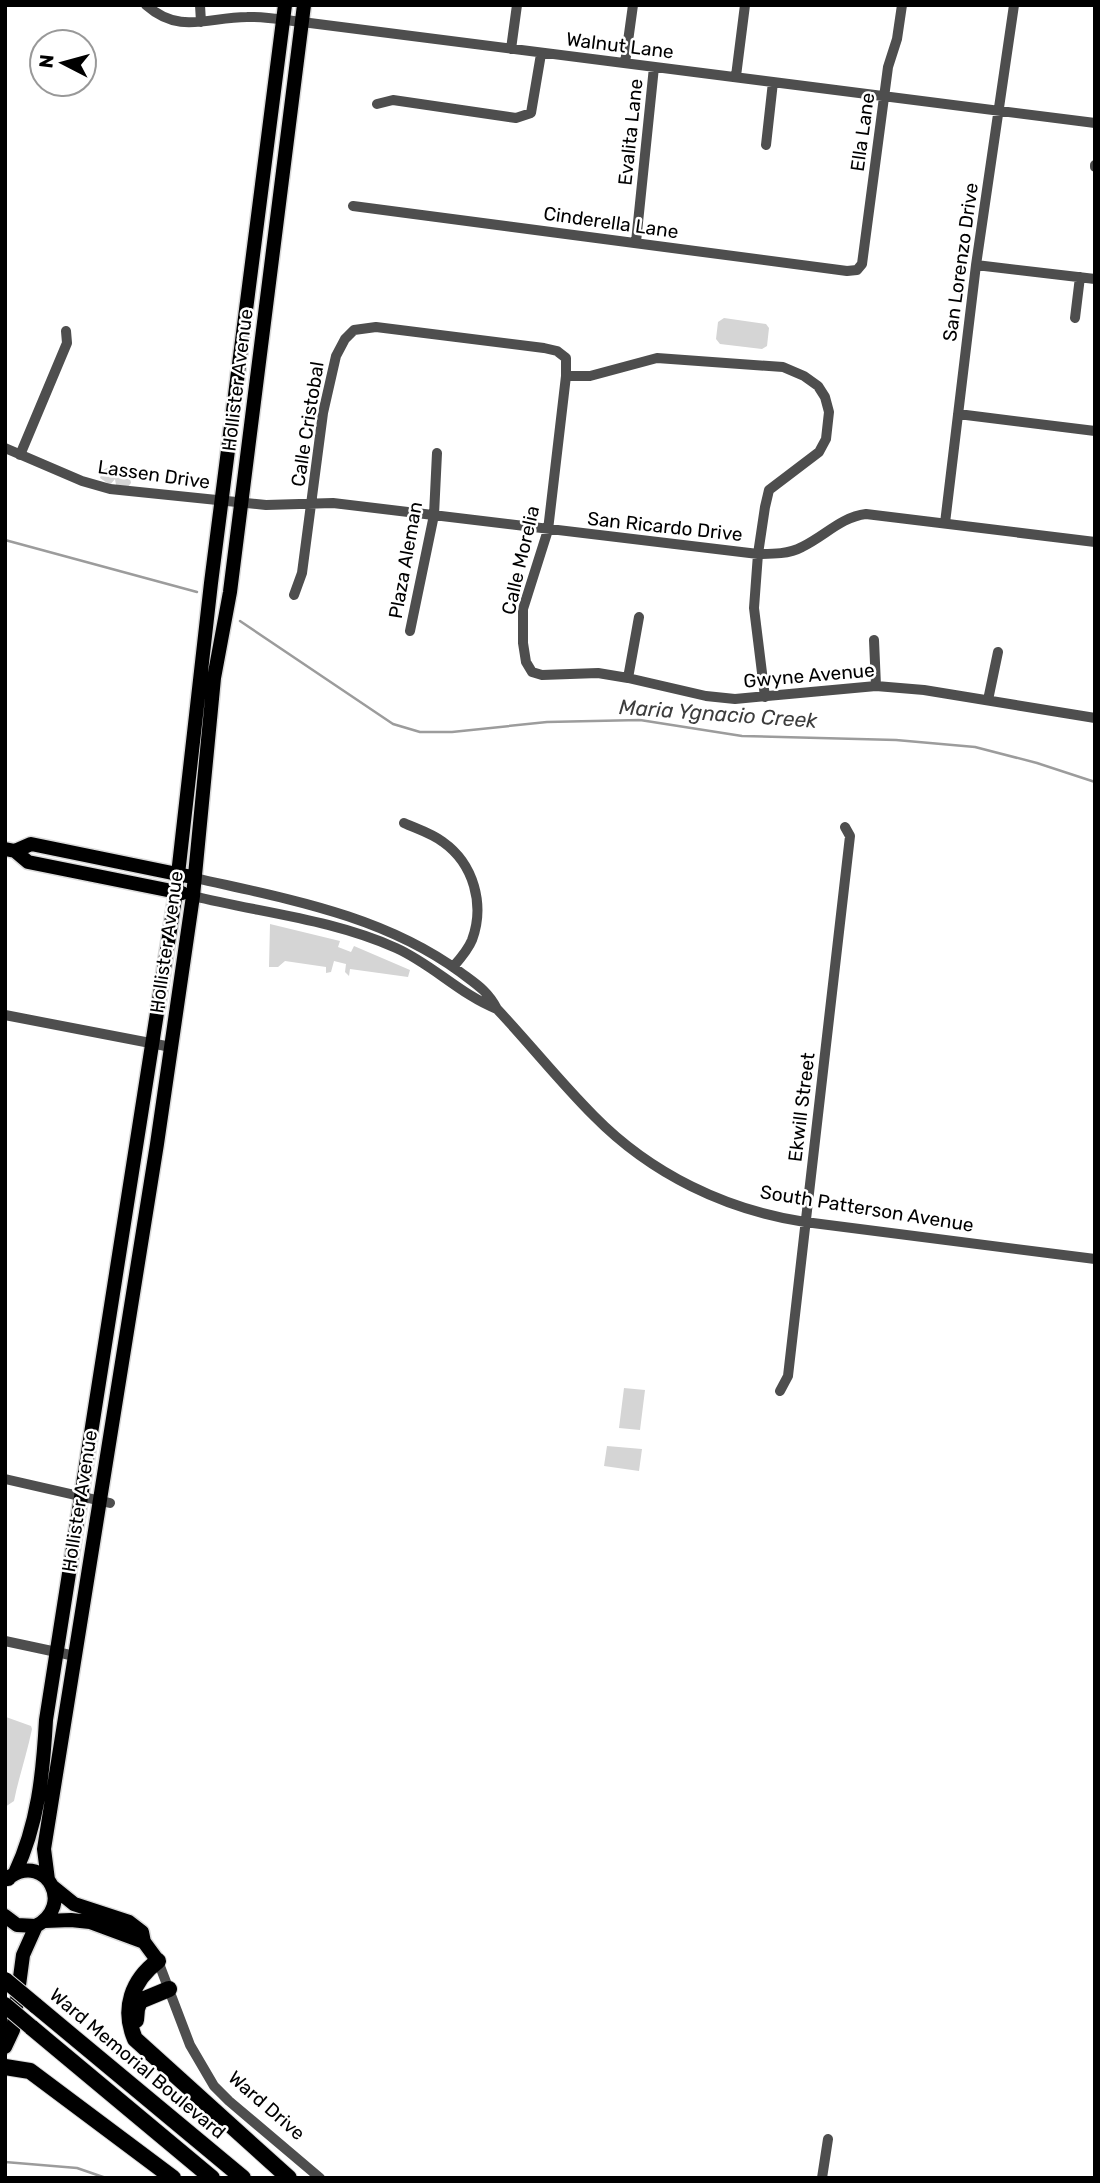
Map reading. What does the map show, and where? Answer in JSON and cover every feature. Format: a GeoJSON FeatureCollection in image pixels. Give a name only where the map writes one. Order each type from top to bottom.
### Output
{"type":"FeatureCollection","features":[{"type":"Feature","properties":{"kind":"highway"},"geometry":{"type":"LineString","coordinates":[[158,1961],[139,1980],[129,2004],[131,2030],[135,2039],[289,2178]]}},
{"type":"Feature","properties":{"kind":"highway","name":"Ward Memorial Boulevard"},"geometry":{"type":"LineString","coordinates":[[5,1980],[243,2178]]}},
{"type":"Feature","properties":{"kind":"highway"},"geometry":{"type":"LineString","coordinates":[[141,2043],[135,2017],[141,2001],[169,1989]]}},
{"type":"Feature","properties":{"kind":"highway"},"geometry":{"type":"LineString","coordinates":[[5,2005],[212,2178]]}},
{"type":"Feature","properties":{"kind":"highway"},"geometry":{"type":"LineString","coordinates":[[5,2067],[30,2071],[173,2178]]}},
{"type":"Feature","properties":{"kind":"main road","name":"Hollister Avenue"},"geometry":{"type":"LineString","coordinates":[[40,1924],[51,1914],[55,1905],[44,1849],[75,1656],[104,1502],[193,896],[214,678],[230,592],[304,5]]}},
{"type":"Feature","properties":{"kind":"main road","name":"Hollister Avenue"},"geometry":{"type":"LineString","coordinates":[[8,1878],[32,1833],[41,1787],[46,1720],[176,892],[221,501],[285,13]]}},
{"type":"Feature","properties":{"kind":"main road","name":"South Patterson Avenue"},"geometry":{"type":"LineString","coordinates":[[10,850],[32,844],[195,878]]}},
{"type":"Feature","properties":{"kind":"main road","name":"South Patterson Avenue"},"geometry":{"type":"LineString","coordinates":[[10,850],[28,862],[193,896]]}},
{"type":"Feature","properties":{"kind":"main road"},"geometry":{"type":"LineString","coordinates":[[8,1878],[33,1871],[51,1883]]}},
{"type":"Feature","properties":{"kind":"main road","name":"Ward Drive"},"geometry":{"type":"LineString","coordinates":[[51,1883],[74,1904],[129,1922],[142,1932],[144,1942],[158,1961]]}},
{"type":"Feature","properties":{"kind":"main road"},"geometry":{"type":"LineString","coordinates":[[5,1916],[17,1925],[71,1920],[90,1922],[144,1942]]}},
{"type":"Feature","properties":{"kind":"main road"},"geometry":{"type":"LineString","coordinates":[[5,2047],[13,2030],[23,1955],[40,1924]]}},
{"type":"Feature","properties":{"kind":"street","name":"Walnut Lane"},"geometry":{"type":"LineString","coordinates":[[146,5],[165,19],[201,22],[285,13],[302,22],[1095,123]]}},
{"type":"Feature","properties":{"kind":"street"},"geometry":{"type":"LineString","coordinates":[[200,5],[201,22]]}},
{"type":"Feature","properties":{"kind":"street"},"geometry":{"type":"LineString","coordinates":[[511,49],[517,5]]}},
{"type":"Feature","properties":{"kind":"street"},"geometry":{"type":"LineString","coordinates":[[625,63],[633,5]]}},
{"type":"Feature","properties":{"kind":"street"},"geometry":{"type":"LineString","coordinates":[[736,76],[745,5]]}},
{"type":"Feature","properties":{"kind":"street","name":"Ella Lane"},"geometry":{"type":"LineString","coordinates":[[862,264],[888,67],[897,39],[902,5]]}},
{"type":"Feature","properties":{"kind":"street","name":"San Lorenzo Drive"},"geometry":{"type":"LineString","coordinates":[[945,523],[976,265],[1014,5]]}},
{"type":"Feature","properties":{"kind":"street"},"geometry":{"type":"LineString","coordinates":[[377,104],[393,100],[516,118],[531,113],[541,54]]}},
{"type":"Feature","properties":{"kind":"street","name":"Evalita Lane"},"geometry":{"type":"LineString","coordinates":[[636,242],[654,67]]}},
{"type":"Feature","properties":{"kind":"street"},"geometry":{"type":"LineString","coordinates":[[766,145],[773,82]]}},
{"type":"Feature","properties":{"kind":"street","name":"Cinderella Lane"},"geometry":{"type":"LineString","coordinates":[[353,205],[848,271],[857,270],[862,264]]}},
{"type":"Feature","properties":{"kind":"street"},"geometry":{"type":"LineString","coordinates":[[976,265],[1095,279]]}},
{"type":"Feature","properties":{"kind":"street"},"geometry":{"type":"LineString","coordinates":[[1075,318],[1080,277]]}},
{"type":"Feature","properties":{"kind":"street"},"geometry":{"type":"LineString","coordinates":[[337,328],[345,338],[354,330],[376,327],[544,348],[558,351],[566,358],[566,376],[590,376],[657,358],[783,367],[804,376],[818,386],[825,397],[829,412],[826,439],[819,452],[769,489],[758,554],[754,608],[765,697]]}},
{"type":"Feature","properties":{"kind":"street"},"geometry":{"type":"LineString","coordinates":[[20,455],[67,343],[66,331]]}},
{"type":"Feature","properties":{"kind":"street","name":"Calle Cristobal"},"geometry":{"type":"LineString","coordinates":[[294,595],[302,573],[323,413],[336,356],[345,338]]}},
{"type":"Feature","properties":{"kind":"street","name":"Calle Morelia"},"geometry":{"type":"LineString","coordinates":[[528,668],[523,643],[523,609],[548,530],[566,376]]}},
{"type":"Feature","properties":{"kind":"street"},"geometry":{"type":"LineString","coordinates":[[958,414],[1095,431]]}},
{"type":"Feature","properties":{"kind":"street","name":"Lassen Drive"},"geometry":{"type":"LineString","coordinates":[[5,448],[82,481],[110,489],[221,501]]}},
{"type":"Feature","properties":{"kind":"street","name":"Plaza Aleman"},"geometry":{"type":"LineString","coordinates":[[410,631],[434,515],[437,453]]}},
{"type":"Feature","properties":{"kind":"street","name":"San Ricardo Drive"},"geometry":{"type":"LineString","coordinates":[[221,501],[278,506],[333,503],[758,554],[781,553],[802,548],[854,515],[866,514],[1095,542]]}},
{"type":"Feature","properties":{"kind":"street"},"geometry":{"type":"LineString","coordinates":[[628,678],[639,617]]}},
{"type":"Feature","properties":{"kind":"street"},"geometry":{"type":"LineString","coordinates":[[874,640],[876,686]]}},
{"type":"Feature","properties":{"kind":"street"},"geometry":{"type":"LineString","coordinates":[[988,700],[998,652]]}},
{"type":"Feature","properties":{"kind":"street","name":"Gwyne Avenue"},"geometry":{"type":"LineString","coordinates":[[528,668],[537,675],[598,673],[706,696],[735,699],[876,686],[924,690],[1095,718]]}},
{"type":"Feature","properties":{"kind":"street"},"geometry":{"type":"LineString","coordinates":[[404,823],[444,842],[463,860],[474,885],[478,908],[471,942],[453,967]]}},
{"type":"Feature","properties":{"kind":"street","name":"Ekwill Street"},"geometry":{"type":"LineString","coordinates":[[780,1391],[788,1376],[850,836],[845,827]]}},
{"type":"Feature","properties":{"kind":"street","name":"South Patterson Avenue"},"geometry":{"type":"LineString","coordinates":[[195,878],[332,910],[408,941],[453,967],[490,995],[497,1009],[596,1118],[646,1160],[722,1201],[805,1223],[1095,1259]]}},
{"type":"Feature","properties":{"kind":"street","name":"South Patterson Avenue"},"geometry":{"type":"LineString","coordinates":[[193,896],[297,916],[372,938],[424,963],[482,1003],[497,1009]]}},
{"type":"Feature","properties":{"kind":"street"},"geometry":{"type":"LineString","coordinates":[[5,1015],[171,1047]]}},
{"type":"Feature","properties":{"kind":"street"},"geometry":{"type":"LineString","coordinates":[[5,1479],[104,1502]]}},
{"type":"Feature","properties":{"kind":"street"},"geometry":{"type":"LineString","coordinates":[[5,1641],[75,1656]]}},
{"type":"Feature","properties":{"kind":"street","name":"Ward Drive"},"geometry":{"type":"LineString","coordinates":[[158,1961],[190,2045],[214,2085],[229,2101],[320,2178]]}},
{"type":"Feature","properties":{"kind":"street"},"geometry":{"type":"LineString","coordinates":[[821,2178],[828,2139]]}},
{"type":"Feature","properties":{"kind":"shaded area"},"geometry":{"type":"Polygon","coordinates":[[[724,318],[766,324],[769,328],[767,346],[762,349],[720,344],[716,339],[718,322],[724,318]]]}},
{"type":"Feature","properties":{"kind":"shaded area"},"geometry":{"type":"Polygon","coordinates":[[[112,465],[119,468],[120,475],[129,472],[131,483],[127,488],[116,485],[115,479],[110,485],[100,478],[103,470],[112,465]]]}},
{"type":"Feature","properties":{"kind":"shaded area"},"geometry":{"type":"Polygon","coordinates":[[[270,924],[340,941],[338,947],[351,952],[354,946],[410,970],[408,977],[350,969],[349,976],[345,972],[346,964],[334,961],[331,972],[326,973],[326,967],[285,961],[278,967],[269,967],[270,924]]]}},
{"type":"Feature","properties":{"kind":"shaded area"},"geometry":{"type":"Polygon","coordinates":[[[624,1388],[645,1390],[640,1430],[619,1428],[624,1388]]]}},
{"type":"Feature","properties":{"kind":"shaded area"},"geometry":{"type":"Polygon","coordinates":[[[607,1446],[642,1449],[639,1471],[604,1466],[607,1446]]]}},
{"type":"Feature","properties":{"kind":"shaded area"},"geometry":{"type":"Polygon","coordinates":[[[6,1717],[31,1726],[32,1729],[14,1801],[5,1807],[6,1717]]]}},
{"type":"Feature","properties":{"kind":"waterway","name":"Maria Ygnacio Creek"},"geometry":{"type":"LineString","coordinates":[[5,540],[197,592]]}},
{"type":"Feature","properties":{"kind":"waterway","name":"Maria Ygnacio Creek"},"geometry":{"type":"LineString","coordinates":[[240,621],[393,724],[420,732],[452,732],[547,722],[640,720],[742,736],[896,740],[975,747],[1095,782]]}},
{"type":"Feature","properties":{"kind":"waterway"},"geometry":{"type":"LineString","coordinates":[[5,2162],[77,2168],[106,2178]]}}]}
